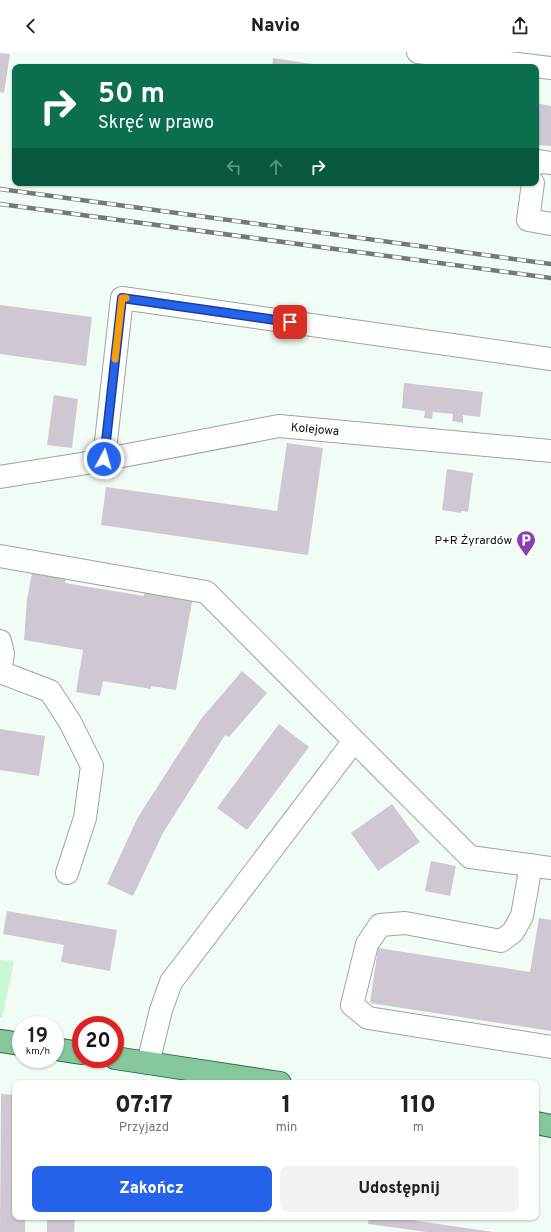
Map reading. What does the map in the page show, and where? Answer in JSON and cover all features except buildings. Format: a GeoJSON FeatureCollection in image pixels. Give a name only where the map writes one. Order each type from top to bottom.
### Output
{"type":"FeatureCollection","features":[{"type":"Feature","properties":{"kind":"main road"},"geometry":{"type":"LineString","coordinates":[[0,1041],[12,1043]]}},
{"type":"Feature","properties":{"kind":"main road"},"geometry":{"type":"LineString","coordinates":[[124,1059],[260,1080]]}},
{"type":"Feature","properties":{"kind":"main road"},"geometry":{"type":"LineString","coordinates":[[539,1124],[551,1126]]}},
{"type":"Feature","properties":{"kind":"street"},"geometry":{"type":"LineString","coordinates":[[422,52],[519,64]]}},
{"type":"Feature","properties":{"kind":"street"},"geometry":{"type":"LineString","coordinates":[[539,67],[551,68]]}},
{"type":"Feature","properties":{"kind":"street"},"geometry":{"type":"LineString","coordinates":[[539,161],[551,163]]}},
{"type":"Feature","properties":{"kind":"street"},"geometry":{"type":"LineString","coordinates":[[533,186],[528,220],[551,224]]}},
{"type":"Feature","properties":{"kind":"street"},"geometry":{"type":"LineString","coordinates":[[104,459],[122,298],[551,359]]}},
{"type":"Feature","properties":{"kind":"street","name":"Kolejowa"},"geometry":{"type":"LineString","coordinates":[[0,477],[81,464],[279,426],[551,451]]}},
{"type":"Feature","properties":{"kind":"street"},"geometry":{"type":"LineString","coordinates":[[0,556],[206,592],[470,857],[541,867],[522,916],[513,932],[501,941],[405,923],[380,925],[367,944],[352,1006],[368,1018],[551,1047]]}},
{"type":"Feature","properties":{"kind":"street"},"geometry":{"type":"LineString","coordinates":[[0,641],[3,654],[0,672],[50,691],[70,722],[92,766],[85,818],[67,873]]}},
{"type":"Feature","properties":{"kind":"street"},"geometry":{"type":"LineString","coordinates":[[148,1063],[161,1010],[171,982],[354,741]]}},
{"type":"Feature","properties":{"kind":"green space"},"geometry":{"type":"Polygon","coordinates":[[[0,960],[14,961],[2,1018],[0,1018],[0,960]]]}},
{"type":"Feature","properties":{"kind":"railway"},"geometry":{"type":"LineString","coordinates":[[0,189],[551,264]]}},
{"type":"Feature","properties":{"kind":"railway"},"geometry":{"type":"LineString","coordinates":[[0,204],[551,278]]}},
{"type":"Feature","properties":{"kind":"slow traffic"},"geometry":{"type":"LineString","coordinates":[[115,359],[122,298],[126,298]]}},
{"type":"Feature","properties":{"kind":"place","name":"P+R Żyrardów"},"geometry":{"type":"Point","coordinates":[526,557]}},
{"type":"Feature","properties":{"kind":"route"},"geometry":{"type":"LineString","coordinates":[[104,459],[122,298],[290,322]]}}]}
